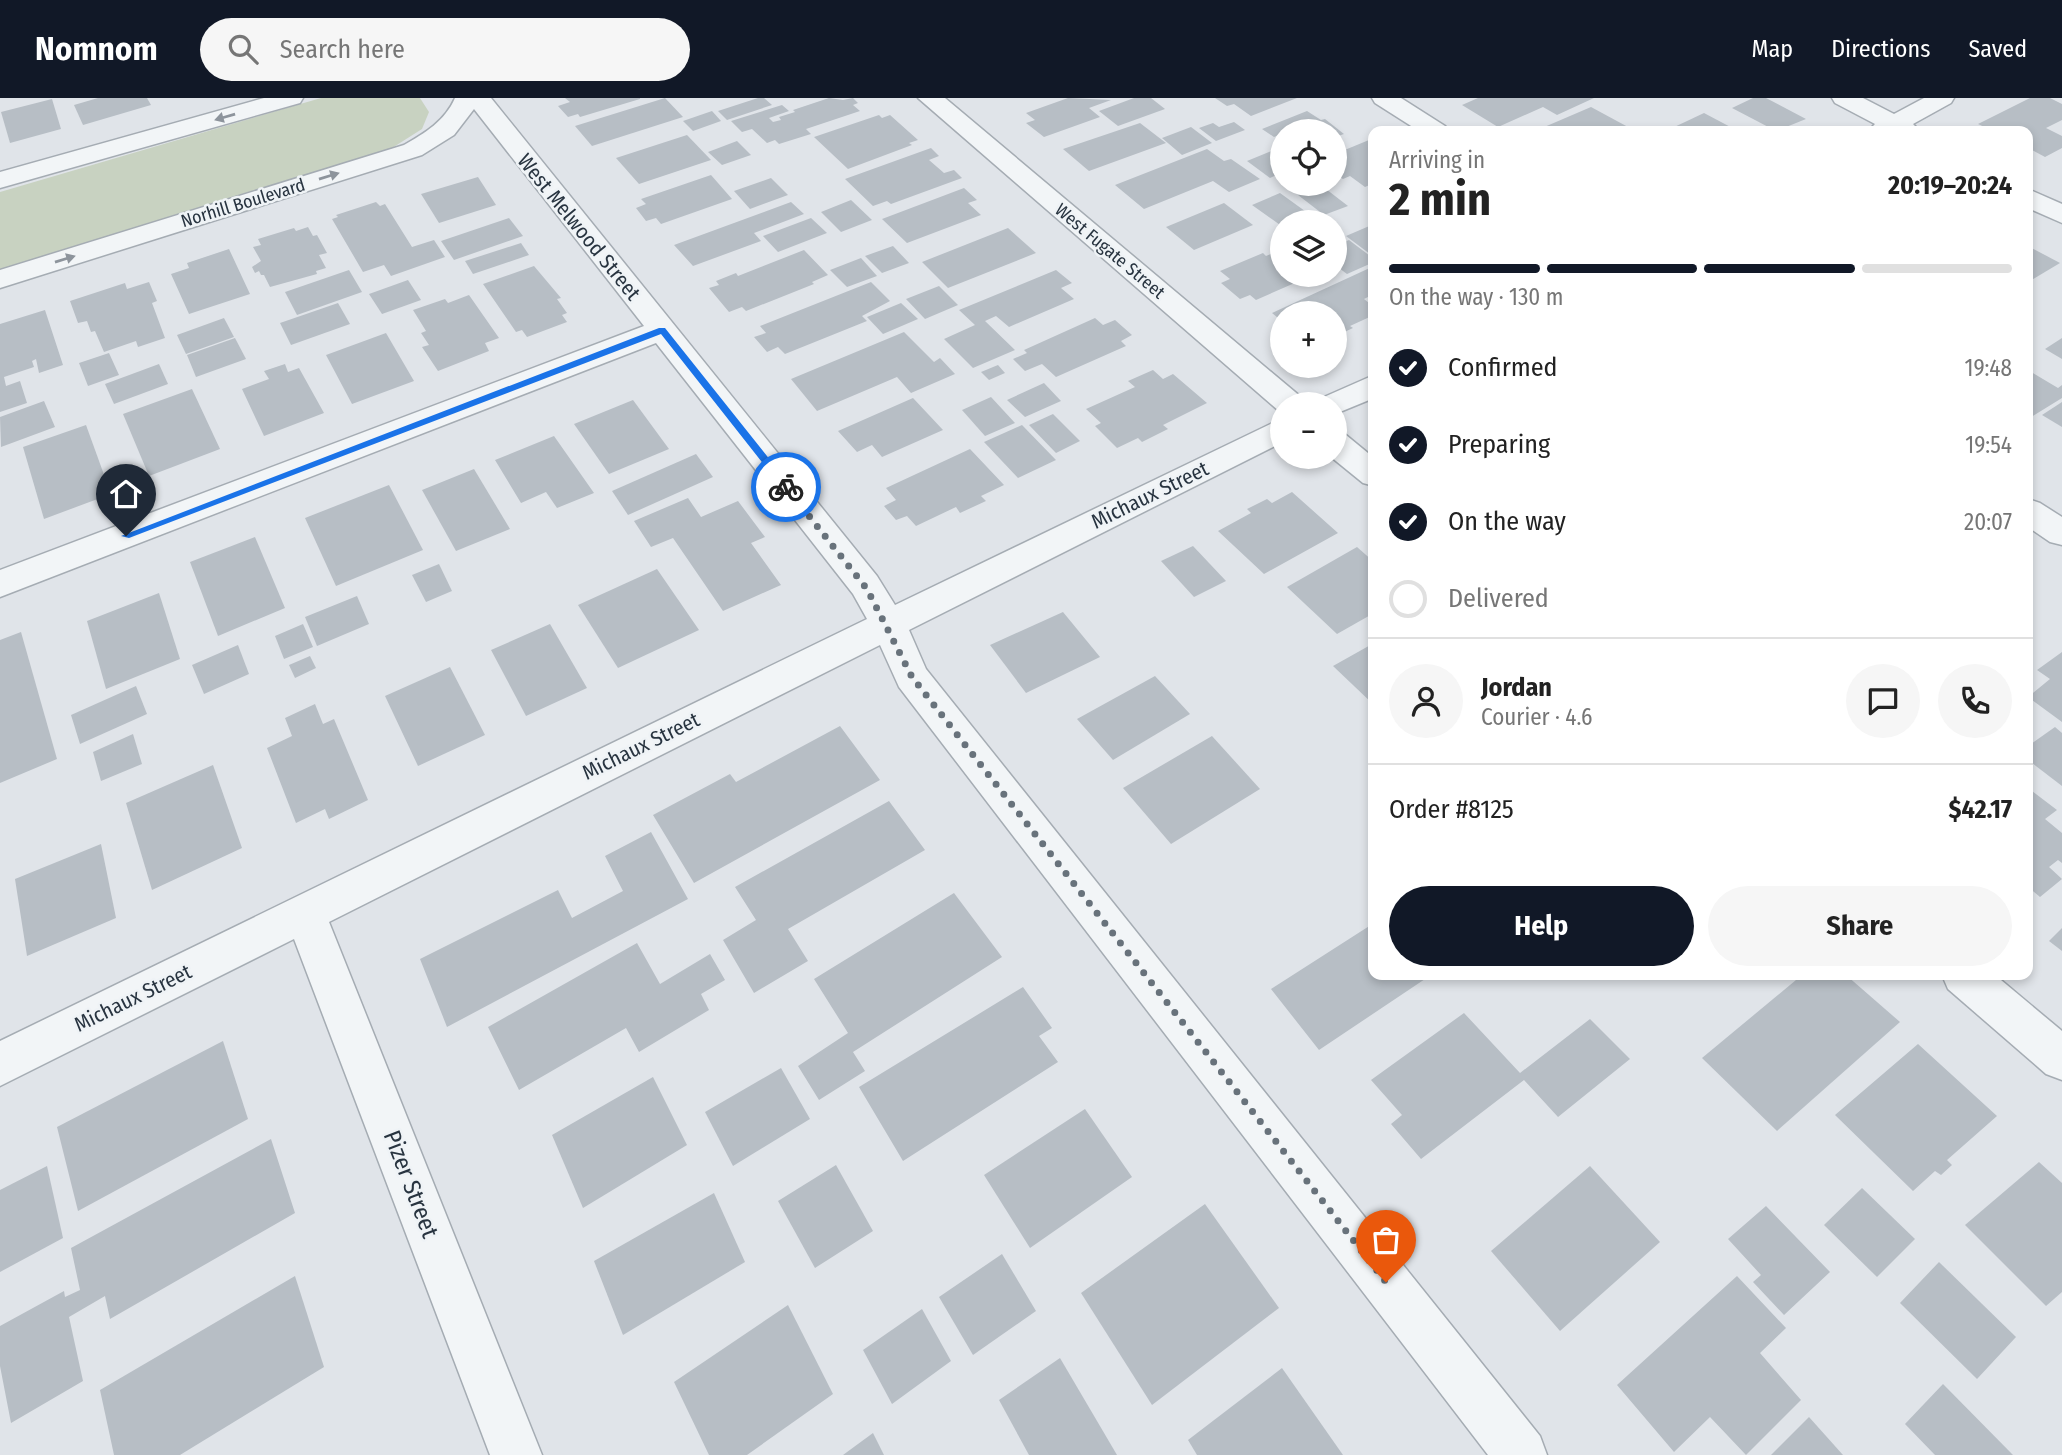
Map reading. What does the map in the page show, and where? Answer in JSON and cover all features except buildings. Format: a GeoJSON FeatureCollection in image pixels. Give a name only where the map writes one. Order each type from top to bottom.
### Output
{"type":"FeatureCollection","features":[{"type":"Feature","properties":{"kind":"street"},"geometry":{"type":"LineString","coordinates":[[0,180],[291,98]]}},
{"type":"Feature","properties":{"kind":"street","name":"Norhill Boulevard"},"geometry":{"type":"LineString","coordinates":[[0,279],[413,150],[449,127],[460,114],[467,98]]}},
{"type":"Feature","properties":{"kind":"street","name":"West Melwood Street"},"geometry":{"type":"LineString","coordinates":[[478,98],[867,589],[888,624],[912,677],[1521,1455]]}},
{"type":"Feature","properties":{"kind":"street","name":"West Fugate Street"},"geometry":{"type":"LineString","coordinates":[[930,98],[1276,392]]}},
{"type":"Feature","properties":{"kind":"street"},"geometry":{"type":"LineString","coordinates":[[1384,98],[1428,126]]}},
{"type":"Feature","properties":{"kind":"street"},"geometry":{"type":"LineString","coordinates":[[1844,98],[1890,126]]}},
{"type":"Feature","properties":{"kind":"street"},"geometry":{"type":"LineString","coordinates":[[1896,126],[1942,98]]}},
{"type":"Feature","properties":{"kind":"street"},"geometry":{"type":"LineString","coordinates":[[2033,200],[2062,215]]}},
{"type":"Feature","properties":{"kind":"street"},"geometry":{"type":"LineString","coordinates":[[0,584],[662,330]]}},
{"type":"Feature","properties":{"kind":"street"},"geometry":{"type":"LineString","coordinates":[[1347,398],[1368,388]]}},
{"type":"Feature","properties":{"kind":"street","name":"Michaux Street"},"geometry":{"type":"LineString","coordinates":[[0,1063],[1270,435]]}},
{"type":"Feature","properties":{"kind":"street"},"geometry":{"type":"LineString","coordinates":[[1347,453],[1368,470]]}},
{"type":"Feature","properties":{"kind":"street"},"geometry":{"type":"LineString","coordinates":[[2033,514],[2062,533]]}},
{"type":"Feature","properties":{"kind":"street","name":"Pizer Street"},"geometry":{"type":"LineString","coordinates":[[305,913],[516,1455]]}},
{"type":"Feature","properties":{"kind":"street"},"geometry":{"type":"LineString","coordinates":[[1969,980],[2062,1059]]}},
{"type":"Feature","properties":{"kind":"green space"},"geometry":{"type":"Polygon","coordinates":[[[321,98],[420,98],[429,112],[422,129],[392,148],[0,271],[0,192],[321,98]]]}},
{"type":"Feature","properties":{"kind":"way so far"},"geometry":{"type":"LineString","coordinates":[[786,487],[867,589],[888,624],[912,677],[1386,1282]]}},
{"type":"Feature","properties":{"kind":"route"},"geometry":{"type":"LineString","coordinates":[[126,536],[662,330],[786,487]]}}]}
